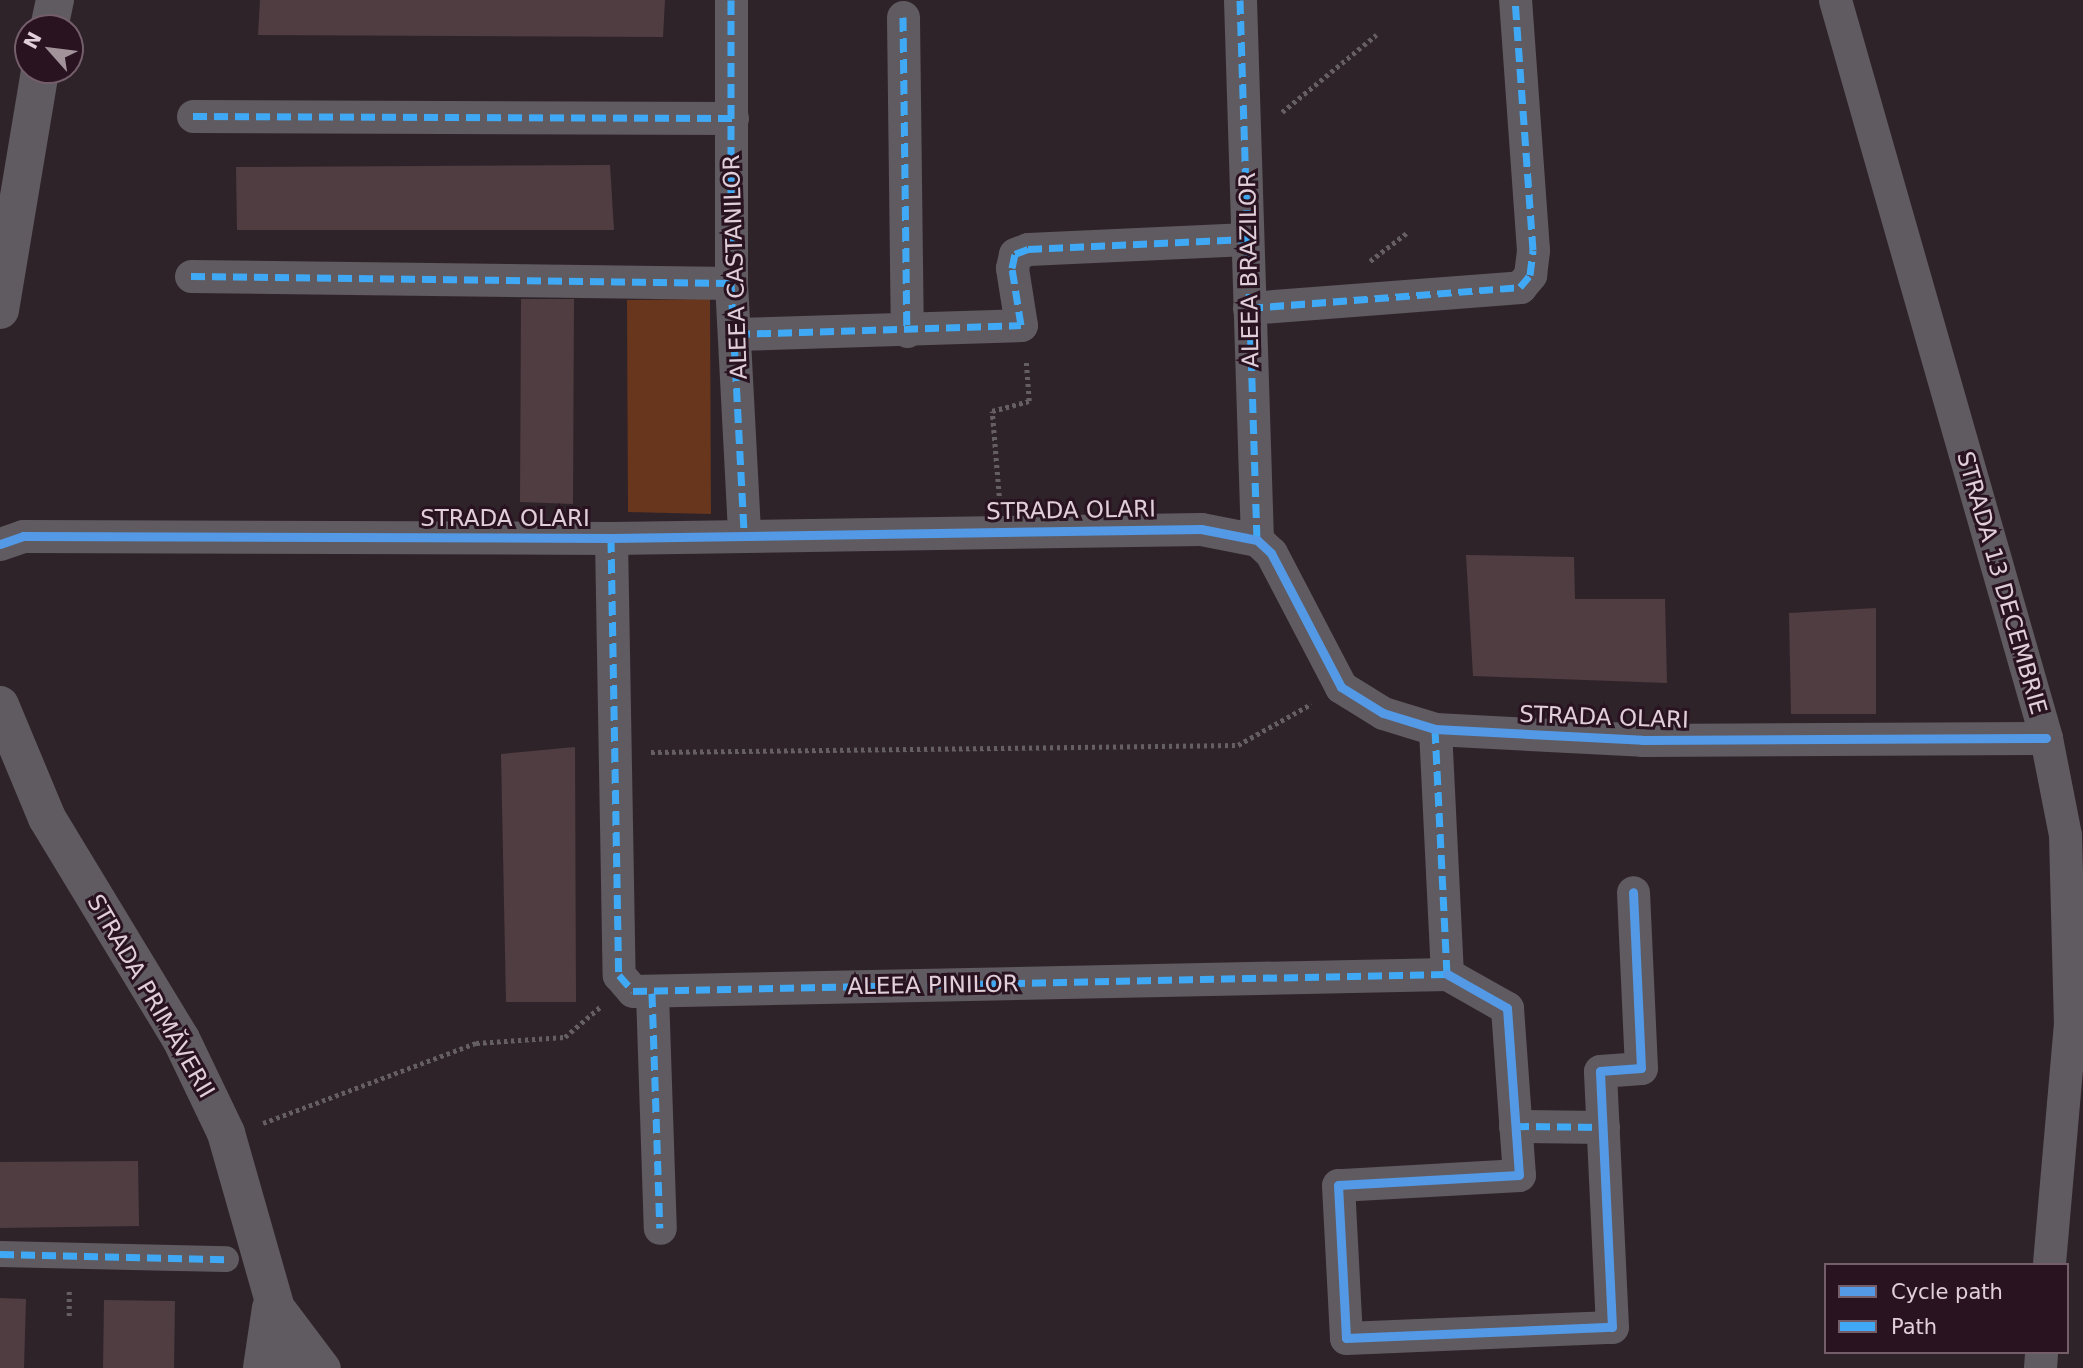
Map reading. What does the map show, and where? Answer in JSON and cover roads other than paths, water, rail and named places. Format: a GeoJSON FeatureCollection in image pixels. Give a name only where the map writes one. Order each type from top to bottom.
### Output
{"type":"FeatureCollection","features":[{"type":"Feature","properties":{"kind":"street","name":"ALEEA CASTANILOR"},"geometry":{"type":"LineString","coordinates":[[731,0],[731,283],[736,334],[744,533]]}},
{"type":"Feature","properties":{"kind":"street","name":"ALEEA BRAZILOR"},"geometry":{"type":"LineString","coordinates":[[1240,0],[1258,540]]}},
{"type":"Feature","properties":{"kind":"street"},"geometry":{"type":"LineString","coordinates":[[1249,308],[1520,287],[1530,275],[1533,250],[1514,0]]}},
{"type":"Feature","properties":{"kind":"street","name":"STRADA 13 DECEMBRIE"},"geometry":{"type":"LineString","coordinates":[[1835,0],[2046,738],[2065,835],[2072,921],[2049,1263]]}},
{"type":"Feature","properties":{"kind":"street"},"geometry":{"type":"LineString","coordinates":[[903,17],[907,331]]}},
{"type":"Feature","properties":{"kind":"street"},"geometry":{"type":"LineString","coordinates":[[0,310],[38,84]]}},
{"type":"Feature","properties":{"kind":"street"},"geometry":{"type":"LineString","coordinates":[[193,116],[732,118]]}},
{"type":"Feature","properties":{"kind":"street"},"geometry":{"type":"LineString","coordinates":[[736,334],[907,331],[1021,325],[1012,268],[1015,254],[1028,249],[1247,239]]}},
{"type":"Feature","properties":{"kind":"street"},"geometry":{"type":"LineString","coordinates":[[191,276],[731,283]]}},
{"type":"Feature","properties":{"kind":"street","name":"STRADA OLARI"},"geometry":{"type":"LineString","coordinates":[[0,544],[23,536],[611,538],[744,533],[1176,528],[1258,540],[1341,687],[1383,713],[1435,729],[1642,740],[2046,738]]}},
{"type":"Feature","properties":{"kind":"street"},"geometry":{"type":"LineString","coordinates":[[611,538],[619,753],[660,1228]]}},
{"type":"Feature","properties":{"kind":"street","name":"STRADA PRIMĂVERII"},"geometry":{"type":"LineString","coordinates":[[0,705],[47,818],[181,1039],[216,1111],[293,1368]]}},
{"type":"Feature","properties":{"kind":"street"},"geometry":{"type":"LineString","coordinates":[[1435,729],[1447,974],[1507,1009],[1519,1175],[1338,1185],[1346,1338],[1612,1327],[1600,1071],[1641,1068],[1633,892]]}},
{"type":"Feature","properties":{"kind":"street","name":"ALEEA PINILOR"},"geometry":{"type":"LineString","coordinates":[[638,989],[1447,974]]}},
{"type":"Feature","properties":{"kind":"street"},"geometry":{"type":"LineString","coordinates":[[1515,1126],[1603,1127]]}},
{"type":"Feature","properties":{"kind":"street"},"geometry":{"type":"LineString","coordinates":[[0,1254],[226,1259]]}},
{"type":"Feature","properties":{"kind":"street"},"geometry":{"type":"LineString","coordinates":[[273,1299],[324,1368]]}},
{"type":"Feature","properties":{"kind":"street","name":"STRADA PRIMĂVERII"},"geometry":{"type":"LineString","coordinates":[[262,1368],[273,1299]]}}]}
